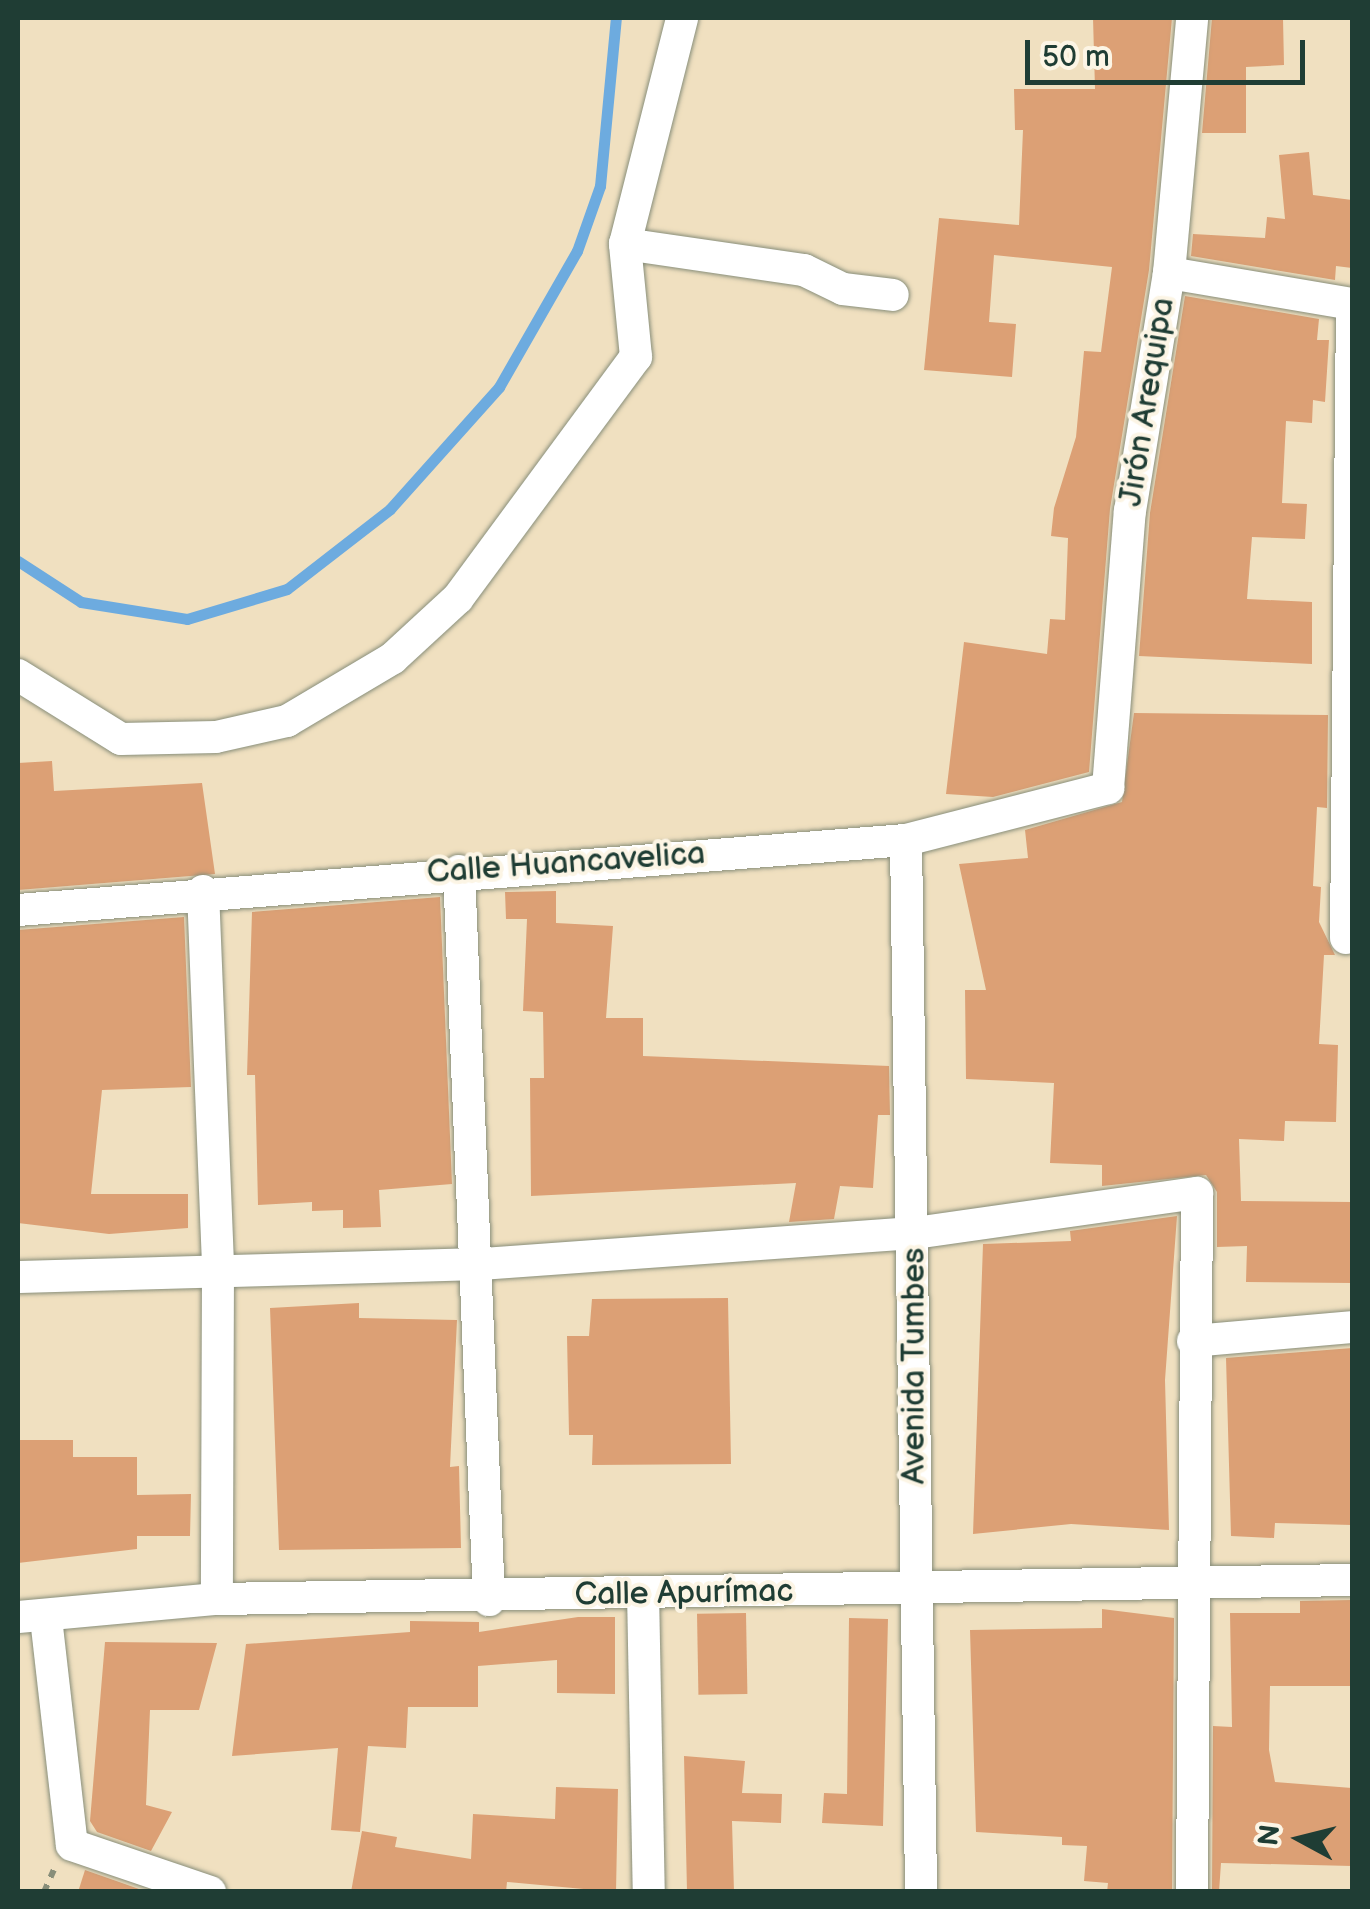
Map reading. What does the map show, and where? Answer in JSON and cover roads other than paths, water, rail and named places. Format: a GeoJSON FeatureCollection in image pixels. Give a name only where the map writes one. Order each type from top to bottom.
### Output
{"type":"FeatureCollection","features":[{"type":"Feature","properties":{"kind":"street"},"geometry":{"type":"LineString","coordinates":[[18,675],[121,740],[216,736],[287,722],[393,658],[458,598],[636,357],[626,244],[682,18]]}},
{"type":"Feature","properties":{"kind":"street","name":"Jirón Arequipa"},"geometry":{"type":"LineString","coordinates":[[1108,788],[1130,512],[1169,273],[1192,18]]}},
{"type":"Feature","properties":{"kind":"street"},"geometry":{"type":"LineString","coordinates":[[626,244],[804,270],[842,289],[893,295]]}},
{"type":"Feature","properties":{"kind":"street"},"geometry":{"type":"LineString","coordinates":[[1169,273],[1352,304],[1346,938]]}},
{"type":"Feature","properties":{"kind":"street","name":"Calle Huancavelica"},"geometry":{"type":"LineString","coordinates":[[18,910],[203,891],[906,840],[1108,788]]}},
{"type":"Feature","properties":{"kind":"street","name":"Avenida Tumbes"},"geometry":{"type":"LineString","coordinates":[[906,840],[915,1233],[915,1591],[921,1892]]}},
{"type":"Feature","properties":{"kind":"street"},"geometry":{"type":"LineString","coordinates":[[459,871],[482,1264],[489,1600]]}},
{"type":"Feature","properties":{"kind":"street"},"geometry":{"type":"LineString","coordinates":[[203,891],[218,1268],[217,1599]]}},
{"type":"Feature","properties":{"kind":"street"},"geometry":{"type":"LineString","coordinates":[[18,1278],[218,1268],[482,1264],[915,1233],[1197,1193],[1190,1583],[1192,1892]]}},
{"type":"Feature","properties":{"kind":"street"},"geometry":{"type":"LineString","coordinates":[[1193,1341],[1352,1327]]}},
{"type":"Feature","properties":{"kind":"street","name":"Calle Apurímac"},"geometry":{"type":"LineString","coordinates":[[32,1617],[217,1599],[489,1600],[643,1592],[915,1591],[1352,1580]]}},
{"type":"Feature","properties":{"kind":"street"},"geometry":{"type":"LineString","coordinates":[[643,1592],[649,1892]]}},
{"type":"Feature","properties":{"kind":"street"},"geometry":{"type":"LineString","coordinates":[[32,1617],[72,1845],[210,1892]]}},
{"type":"Feature","properties":{"kind":"waterway"},"geometry":{"type":"LineString","coordinates":[[18,561],[81,602],[187,619],[287,589],[390,509],[499,387],[577,251],[600,186],[616,18]]}}]}
